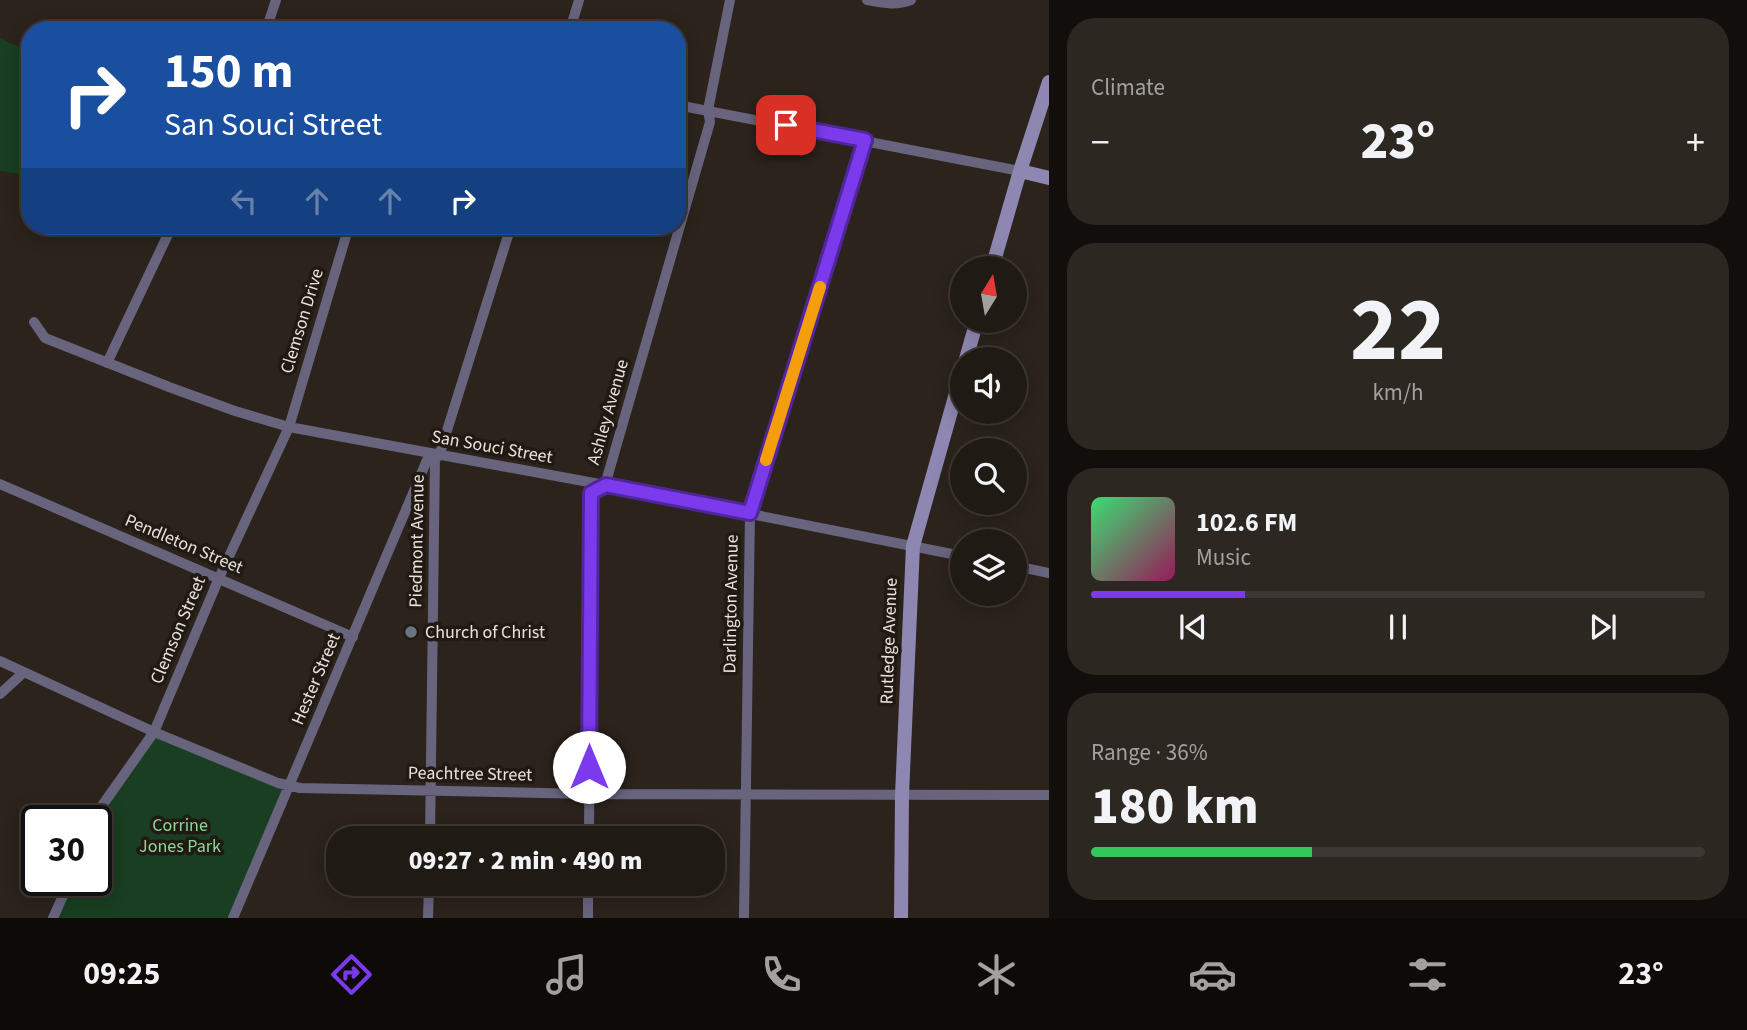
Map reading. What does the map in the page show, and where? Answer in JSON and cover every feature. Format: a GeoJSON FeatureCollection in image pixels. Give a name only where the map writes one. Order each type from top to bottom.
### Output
{"type":"FeatureCollection","features":[{"type":"Feature","properties":{"kind":"main road"},"geometry":{"type":"LineString","coordinates":[[995,256],[1049,82]]}},
{"type":"Feature","properties":{"kind":"main road"},"geometry":{"type":"LineString","coordinates":[[1020,171],[1049,178]]}},
{"type":"Feature","properties":{"kind":"main road","name":"Rutledge Avenue"},"geometry":{"type":"LineString","coordinates":[[901,918],[902,795],[913,546],[950,415]]}},
{"type":"Feature","properties":{"kind":"street"},"geometry":{"type":"LineString","coordinates":[[269,21],[276,0]]}},
{"type":"Feature","properties":{"kind":"street"},"geometry":{"type":"LineString","coordinates":[[573,21],[579,0]]}},
{"type":"Feature","properties":{"kind":"street","name":"Ashley Avenue"},"geometry":{"type":"LineString","coordinates":[[686,206],[710,122],[708,110],[730,0]]}},
{"type":"Feature","properties":{"kind":"street"},"geometry":{"type":"LineString","coordinates":[[867,0],[900,4],[911,0]]}},
{"type":"Feature","properties":{"kind":"street"},"geometry":{"type":"LineString","coordinates":[[686,106],[1020,171]]}},
{"type":"Feature","properties":{"kind":"street","name":"Darlington Avenue"},"geometry":{"type":"LineString","coordinates":[[744,918],[750,513],[865,140]]}},
{"type":"Feature","properties":{"kind":"street"},"geometry":{"type":"LineString","coordinates":[[107,363],[168,235]]}},
{"type":"Feature","properties":{"kind":"street","name":"Clemson Drive"},"geometry":{"type":"LineString","coordinates":[[289,427],[346,235]]}},
{"type":"Feature","properties":{"kind":"street","name":"Hester Street"},"geometry":{"type":"LineString","coordinates":[[233,918],[353,637],[435,454],[508,235]]}},
{"type":"Feature","properties":{"kind":"street","name":"Ashley Avenue"},"geometry":{"type":"LineString","coordinates":[[589,826],[591,493],[606,485],[678,235]]}},
{"type":"Feature","properties":{"kind":"street","name":"San Souci Street"},"geometry":{"type":"LineString","coordinates":[[34,322],[45,338],[235,411],[289,427],[606,485],[950,554]]}},
{"type":"Feature","properties":{"kind":"street","name":"Clemson Street"},"geometry":{"type":"LineString","coordinates":[[103,805],[154,733],[219,578],[289,427]]}},
{"type":"Feature","properties":{"kind":"street","name":"Piedmont Avenue"},"geometry":{"type":"LineString","coordinates":[[430,826],[435,454]]}},
{"type":"Feature","properties":{"kind":"street","name":"Pendleton Street"},"geometry":{"type":"LineString","coordinates":[[0,484],[353,637]]}},
{"type":"Feature","properties":{"kind":"street"},"geometry":{"type":"LineString","coordinates":[[1027,568],[1049,573]]}},
{"type":"Feature","properties":{"kind":"street","name":"Peachtree Street"},"geometry":{"type":"LineString","coordinates":[[0,661],[154,733],[278,782],[300,788],[589,794],[1049,794]]}},
{"type":"Feature","properties":{"kind":"street"},"geometry":{"type":"LineString","coordinates":[[0,694],[24,672]]}},
{"type":"Feature","properties":{"kind":"street"},"geometry":{"type":"LineString","coordinates":[[53,918],[63,896]]}},
{"type":"Feature","properties":{"kind":"street"},"geometry":{"type":"LineString","coordinates":[[428,918],[429,896]]}},
{"type":"Feature","properties":{"kind":"street"},"geometry":{"type":"LineString","coordinates":[[588,896],[588,918]]}},
{"type":"Feature","properties":{"kind":"green space"},"geometry":{"type":"Polygon","coordinates":[[[0,38],[21,48],[21,174],[0,171],[0,38]]]}},
{"type":"Feature","properties":{"kind":"green space","name":"Corrine Jones Park"},"geometry":{"type":"Polygon","coordinates":[[[154,732],[289,785],[233,918],[53,918],[63,896],[112,896],[112,805],[106,805],[154,732]]]}},
{"type":"Feature","properties":{"kind":"slow traffic"},"geometry":{"type":"LineString","coordinates":[[766,460],[820,287]]}},
{"type":"Feature","properties":{"kind":"place","name":"Church of Christ"},"geometry":{"type":"Point","coordinates":[411,632]}},
{"type":"Feature","properties":{"kind":"route"},"geometry":{"type":"LineString","coordinates":[[589,767],[591,493],[606,485],[750,513],[865,140],[786,125]]}}]}
